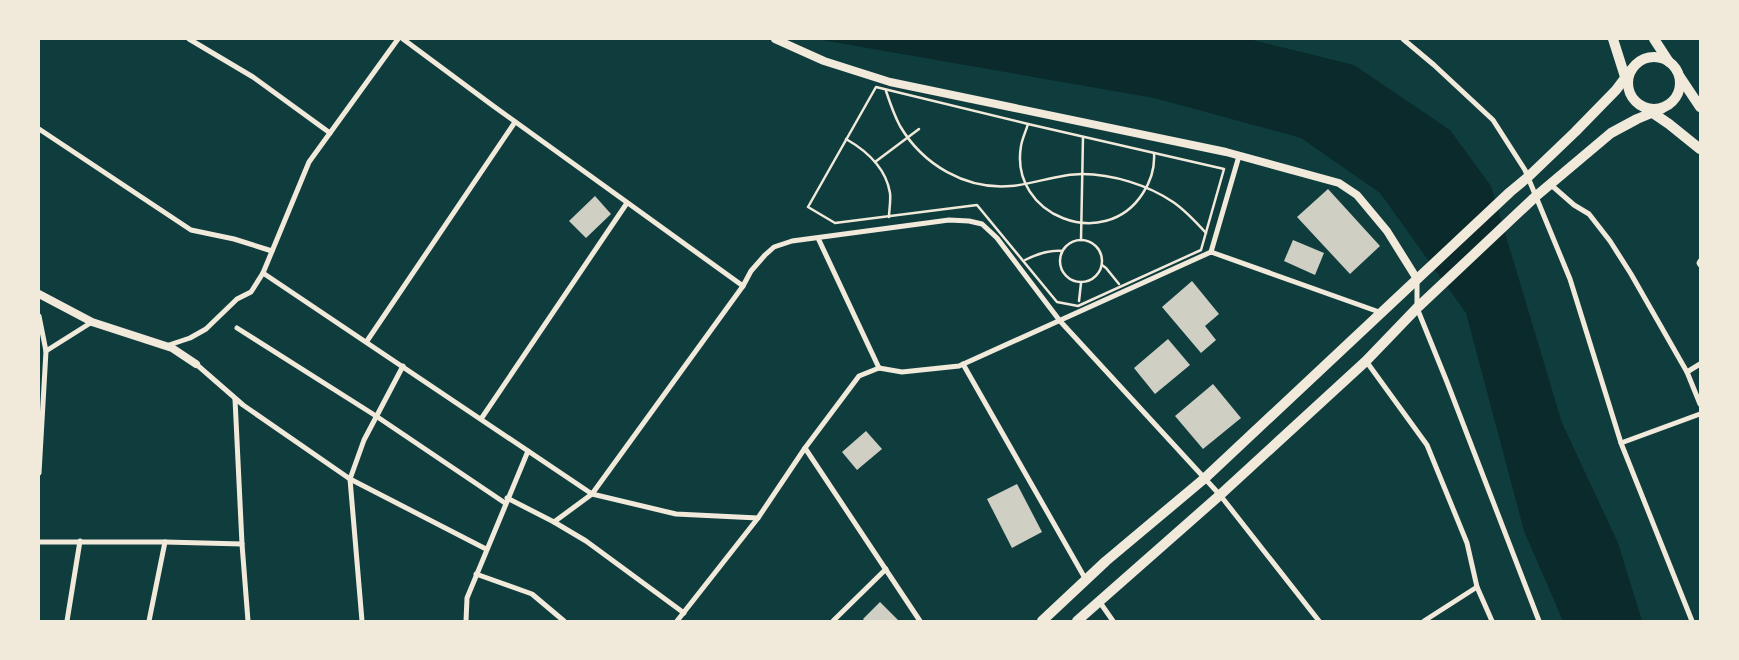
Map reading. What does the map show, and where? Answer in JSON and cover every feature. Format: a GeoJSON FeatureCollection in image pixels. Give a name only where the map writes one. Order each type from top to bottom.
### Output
{"type":"FeatureCollection","features":[{"type":"Feature","properties":{"kind":"main road"},"geometry":{"type":"LineString","coordinates":[[1613,39],[1628,78],[1631,95],[1636,103],[1652,110],[1700,149]]}},
{"type":"Feature","properties":{"kind":"main road"},"geometry":{"type":"LineString","coordinates":[[1654,39],[1669,62]]}},
{"type":"Feature","properties":{"kind":"main road"},"geometry":{"type":"LineString","coordinates":[[1042,621],[1106,561],[1206,478],[1427,269],[1528,177],[1628,78],[1637,64],[1644,59],[1652,57],[1661,58],[1669,62],[1676,68],[1679,76],[1700,107]]}},
{"type":"Feature","properties":{"kind":"main road"},"geometry":{"type":"LineString","coordinates":[[1077,621],[1220,495],[1366,361],[1416,308],[1535,197],[1611,133],[1652,110],[1668,105],[1678,93],[1680,85],[1679,76]]}},
{"type":"Feature","properties":{"kind":"street"},"geometry":{"type":"LineString","coordinates":[[189,39],[253,77],[330,133]]}},
{"type":"Feature","properties":{"kind":"street"},"geometry":{"type":"LineString","coordinates":[[166,346],[190,338],[206,329],[237,299],[251,292],[263,273],[309,162],[398,39]]}},
{"type":"Feature","properties":{"kind":"street"},"geometry":{"type":"LineString","coordinates":[[403,39],[743,286]]}},
{"type":"Feature","properties":{"kind":"street"},"geometry":{"type":"LineString","coordinates":[[775,39],[824,61],[890,82],[1239,156],[1339,183],[1357,195],[1387,231],[1417,279],[1416,308],[1448,382],[1539,621]]}},
{"type":"Feature","properties":{"kind":"street"},"geometry":{"type":"LineString","coordinates":[[1404,39],[1493,120],[1528,177],[1570,279],[1621,443],[1692,621]]}},
{"type":"Feature","properties":{"kind":"street"},"geometry":{"type":"LineString","coordinates":[[367,341],[515,122]]}},
{"type":"Feature","properties":{"kind":"street"},"geometry":{"type":"LineString","coordinates":[[39,129],[191,230],[234,239],[272,251]]}},
{"type":"Feature","properties":{"kind":"street"},"geometry":{"type":"LineString","coordinates":[[1211,252],[1239,156]]}},
{"type":"Feature","properties":{"kind":"street"},"geometry":{"type":"LineString","coordinates":[[1550,184],[1574,205],[1589,214],[1610,241],[1632,274],[1687,372],[1700,404]]}},
{"type":"Feature","properties":{"kind":"street"},"geometry":{"type":"LineString","coordinates":[[481,419],[628,203]]}},
{"type":"Feature","properties":{"kind":"street"},"geometry":{"type":"LineString","coordinates":[[554,522],[592,494],[743,286],[751,271],[774,247],[792,241],[949,220],[969,220],[982,224],[997,238],[1060,322],[1206,478],[1319,621]]}},
{"type":"Feature","properties":{"kind":"street"},"geometry":{"type":"LineString","coordinates":[[818,238],[879,368]]}},
{"type":"Feature","properties":{"kind":"street"},"geometry":{"type":"LineString","coordinates":[[677,621],[758,518],[805,448],[859,376],[879,368],[902,372],[963,364],[1060,322],[1211,252],[1382,313]]}},
{"type":"Feature","properties":{"kind":"street"},"geometry":{"type":"LineString","coordinates":[[263,273],[367,341],[592,494],[676,514],[758,518]]}},
{"type":"Feature","properties":{"kind":"street"},"geometry":{"type":"LineString","coordinates":[[39,294],[92,322],[172,348],[196,364],[236,399],[350,479],[486,549]]}},
{"type":"Feature","properties":{"kind":"street"},"geometry":{"type":"LineString","coordinates":[[39,316],[46,351],[39,474]]}},
{"type":"Feature","properties":{"kind":"street"},"geometry":{"type":"LineString","coordinates":[[46,351],[92,322]]}},
{"type":"Feature","properties":{"kind":"street"},"geometry":{"type":"LineString","coordinates":[[237,328],[506,501],[554,522],[586,541],[684,613]]}},
{"type":"Feature","properties":{"kind":"street"},"geometry":{"type":"LineString","coordinates":[[1366,361],[1427,445],[1467,543],[1477,587],[1492,621]]}},
{"type":"Feature","properties":{"kind":"street"},"geometry":{"type":"LineString","coordinates":[[963,364],[1086,580]]}},
{"type":"Feature","properties":{"kind":"street"},"geometry":{"type":"LineString","coordinates":[[1687,372],[1700,364]]}},
{"type":"Feature","properties":{"kind":"street"},"geometry":{"type":"LineString","coordinates":[[362,621],[350,479],[364,440],[403,366]]}},
{"type":"Feature","properties":{"kind":"street"},"geometry":{"type":"LineString","coordinates":[[236,399],[242,544],[248,621]]}},
{"type":"Feature","properties":{"kind":"street"},"geometry":{"type":"LineString","coordinates":[[1621,443],[1700,414]]}},
{"type":"Feature","properties":{"kind":"street"},"geometry":{"type":"LineString","coordinates":[[805,448],[920,621]]}},
{"type":"Feature","properties":{"kind":"street"},"geometry":{"type":"LineString","coordinates":[[466,621],[467,598],[528,451]]}},
{"type":"Feature","properties":{"kind":"street"},"geometry":{"type":"LineString","coordinates":[[39,542],[242,544]]}},
{"type":"Feature","properties":{"kind":"street"},"geometry":{"type":"LineString","coordinates":[[67,621],[80,542]]}},
{"type":"Feature","properties":{"kind":"street"},"geometry":{"type":"LineString","coordinates":[[149,621],[165,542]]}},
{"type":"Feature","properties":{"kind":"street"},"geometry":{"type":"LineString","coordinates":[[833,621],[886,569]]}},
{"type":"Feature","properties":{"kind":"street"},"geometry":{"type":"LineString","coordinates":[[476,574],[532,594],[564,621]]}},
{"type":"Feature","properties":{"kind":"street"},"geometry":{"type":"LineString","coordinates":[[1424,621],[1477,587]]}},
{"type":"Feature","properties":{"kind":"street"},"geometry":{"type":"LineString","coordinates":[[1099,601],[1113,621]]}},
{"type":"Feature","properties":{"kind":"path"},"geometry":{"type":"LineString","coordinates":[[876,87],[886,89],[1224,169],[1202,250],[1078,306],[1057,302],[977,206],[834,223],[808,207],[876,87]]}},
{"type":"Feature","properties":{"kind":"path"},"geometry":{"type":"LineString","coordinates":[[886,89],[892,110],[908,137],[928,159],[942,170],[958,178],[996,187],[1026,184],[1044,179],[1082,174],[1119,180],[1146,189],[1172,202],[1185,211],[1206,234]]}},
{"type":"Feature","properties":{"kind":"path"},"geometry":{"type":"LineString","coordinates":[[1028,124],[1021,146],[1021,169],[1028,189],[1042,206],[1059,218],[1081,224],[1102,222],[1122,215],[1138,201],[1150,182],[1155,162],[1154,153]]}},
{"type":"Feature","properties":{"kind":"path"},"geometry":{"type":"LineString","coordinates":[[875,162],[919,129]]}},
{"type":"Feature","properties":{"kind":"path"},"geometry":{"type":"LineString","coordinates":[[1081,240],[1083,137]]}},
{"type":"Feature","properties":{"kind":"path"},"geometry":{"type":"LineString","coordinates":[[846,140],[869,154],[883,172],[890,193],[888,228]]}},
{"type":"Feature","properties":{"kind":"path"},"geometry":{"type":"LineString","coordinates":[[1102,265],[1094,278],[1081,283],[1073,282],[1062,272],[1060,258],[1062,251],[1072,242],[1081,240],[1091,243],[1100,252],[1102,265],[1118,282],[1120,287]]}},
{"type":"Feature","properties":{"kind":"path"},"geometry":{"type":"LineString","coordinates":[[1017,264],[1036,254],[1062,251]]}},
{"type":"Feature","properties":{"kind":"path"},"geometry":{"type":"LineString","coordinates":[[1078,306],[1081,283]]}},
{"type":"Feature","properties":{"kind":"water"},"geometry":{"type":"Polygon","coordinates":[[[816,39],[1249,39],[1354,65],[1450,130],[1491,186],[1562,423],[1618,543],[1642,621],[1563,621],[1524,531],[1466,313],[1380,193],[1301,138],[1154,98],[816,39]]]}},
{"type":"Feature","properties":{"kind":"building"},"geometry":{"type":"Polygon","coordinates":[[[1328,189],[1380,246],[1350,274],[1297,217],[1328,189]]]}},
{"type":"Feature","properties":{"kind":"building"},"geometry":{"type":"Polygon","coordinates":[[[595,196],[611,214],[586,238],[569,221],[595,196]]]}},
{"type":"Feature","properties":{"kind":"building"},"geometry":{"type":"Polygon","coordinates":[[[1293,240],[1324,253],[1315,275],[1284,261],[1293,240]]]}},
{"type":"Feature","properties":{"kind":"building"},"geometry":{"type":"Polygon","coordinates":[[[1192,281],[1219,314],[1205,326],[1216,340],[1201,353],[1162,307],[1192,281]]]}},
{"type":"Feature","properties":{"kind":"building"},"geometry":{"type":"Polygon","coordinates":[[[1168,339],[1190,365],[1155,394],[1134,368],[1168,339]]]}},
{"type":"Feature","properties":{"kind":"building"},"geometry":{"type":"Polygon","coordinates":[[[1213,384],[1241,418],[1203,449],[1175,416],[1213,384]]]}},
{"type":"Feature","properties":{"kind":"building"},"geometry":{"type":"Polygon","coordinates":[[[866,431],[882,449],[857,470],[842,452],[866,431]]]}},
{"type":"Feature","properties":{"kind":"building"},"geometry":{"type":"Polygon","coordinates":[[[1017,484],[1042,532],[1012,548],[987,499],[1017,484]]]}},
{"type":"Feature","properties":{"kind":"building"},"geometry":{"type":"Polygon","coordinates":[[[880,602],[899,621],[865,621],[863,619],[880,602]]]}}]}
